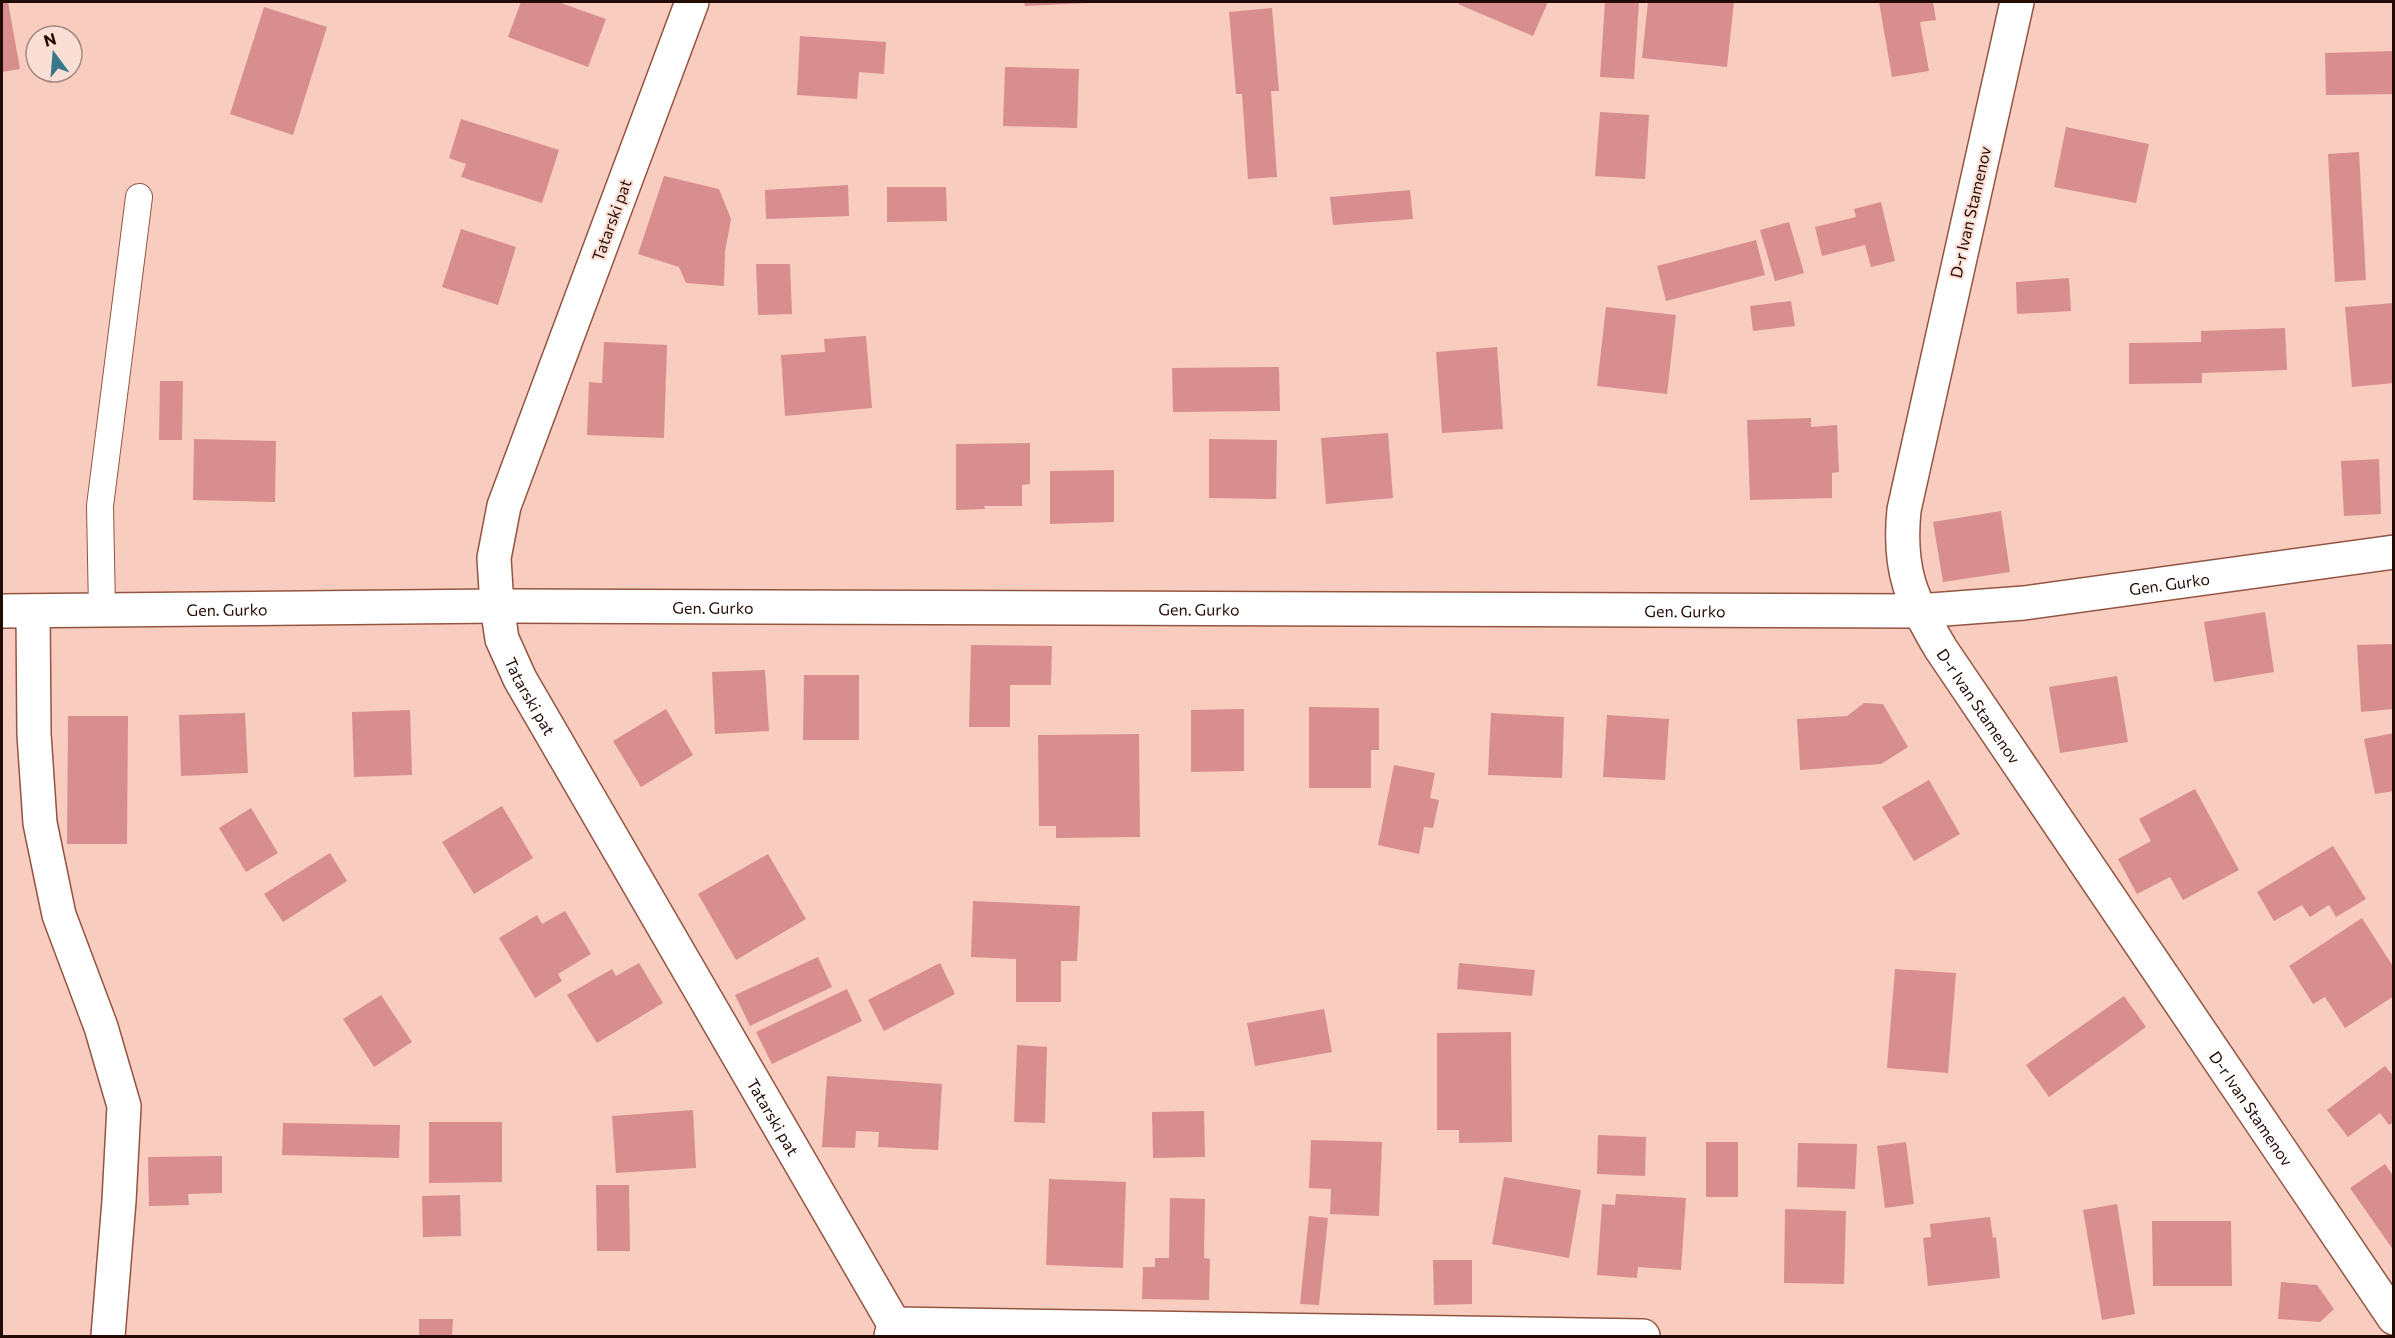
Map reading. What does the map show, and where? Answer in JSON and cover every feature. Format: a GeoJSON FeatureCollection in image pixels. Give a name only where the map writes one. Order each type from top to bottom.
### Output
{"type":"FeatureCollection","features":[{"type":"Feature","properties":{"kind":"street","name":"Tatarski pat"},"geometry":{"type":"LineString","coordinates":[[692,2],[504,506],[494,558],[497,606],[502,639],[520,679],[892,1330]]}},
{"type":"Feature","properties":{"kind":"street","name":"D-r Ivan Stamenov"},"geometry":{"type":"LineString","coordinates":[[2017,2],[1904,510],[1901,540],[1905,573],[1918,611],[1948,659],[2394,1318]]}},
{"type":"Feature","properties":{"kind":"street","name":"Gen. Gurko"},"geometry":{"type":"LineString","coordinates":[[17,611],[497,606],[1918,611],[2035,602],[2394,552]]}},
{"type":"Feature","properties":{"kind":"street"},"geometry":{"type":"LineString","coordinates":[[17,611],[34,734],[40,823],[59,915],[101,1026],[124,1106],[120,1201],[108,1336]]}},
{"type":"Feature","properties":{"kind":"street"},"geometry":{"type":"LineString","coordinates":[[892,1330],[1643,1336]]}},
{"type":"Feature","properties":{"kind":"lane"},"geometry":{"type":"LineString","coordinates":[[102,610],[100,506],[139,196]]}},
{"type":"Feature","properties":{"kind":"building"},"geometry":{"type":"Polygon","coordinates":[[[2,2],[8,2],[20,69],[2,72],[2,2]]]}},
{"type":"Feature","properties":{"kind":"building"},"geometry":{"type":"Polygon","coordinates":[[[521,2],[558,2],[606,19],[588,67],[508,37],[521,2]]]}},
{"type":"Feature","properties":{"kind":"building"},"geometry":{"type":"Polygon","coordinates":[[[1024,2],[1088,2],[1088,3],[1025,6],[1024,2]]]}},
{"type":"Feature","properties":{"kind":"building"},"geometry":{"type":"Polygon","coordinates":[[[1460,2],[1548,2],[1533,36],[1458,4],[1460,2]]]}},
{"type":"Feature","properties":{"kind":"building"},"geometry":{"type":"Polygon","coordinates":[[[1605,2],[1639,2],[1634,79],[1600,77],[1605,2]]]}},
{"type":"Feature","properties":{"kind":"building"},"geometry":{"type":"Polygon","coordinates":[[[1648,2],[1734,2],[1727,67],[1642,58],[1648,2]]]}},
{"type":"Feature","properties":{"kind":"building"},"geometry":{"type":"Polygon","coordinates":[[[1879,2],[1933,2],[1936,20],[1920,22],[1929,71],[1892,77],[1879,2]]]}},
{"type":"Feature","properties":{"kind":"building"},"geometry":{"type":"Polygon","coordinates":[[[264,7],[327,27],[293,135],[230,114],[264,7]]]}},
{"type":"Feature","properties":{"kind":"building"},"geometry":{"type":"Polygon","coordinates":[[[1272,8],[1279,91],[1271,91],[1277,177],[1248,179],[1242,94],[1236,94],[1229,12],[1272,8]]]}},
{"type":"Feature","properties":{"kind":"building"},"geometry":{"type":"Polygon","coordinates":[[[800,36],[886,42],[884,74],[859,72],[857,99],[797,95],[800,36]]]}},
{"type":"Feature","properties":{"kind":"building"},"geometry":{"type":"Polygon","coordinates":[[[2394,51],[2394,94],[2326,95],[2325,53],[2394,51]]]}},
{"type":"Feature","properties":{"kind":"building"},"geometry":{"type":"Polygon","coordinates":[[[1005,67],[1079,69],[1077,128],[1003,126],[1005,67]]]}},
{"type":"Feature","properties":{"kind":"building"},"geometry":{"type":"Polygon","coordinates":[[[1600,112],[1649,115],[1645,179],[1595,176],[1600,112]]]}},
{"type":"Feature","properties":{"kind":"building"},"geometry":{"type":"Polygon","coordinates":[[[461,119],[559,150],[542,203],[461,177],[466,164],[449,158],[461,119]]]}},
{"type":"Feature","properties":{"kind":"building"},"geometry":{"type":"Polygon","coordinates":[[[2066,127],[2149,144],[2136,203],[2054,187],[2066,127]]]}},
{"type":"Feature","properties":{"kind":"building"},"geometry":{"type":"Polygon","coordinates":[[[2359,152],[2366,280],[2335,282],[2328,154],[2359,152]]]}},
{"type":"Feature","properties":{"kind":"building"},"geometry":{"type":"Polygon","coordinates":[[[664,176],[719,189],[731,219],[725,252],[724,286],[686,283],[679,267],[638,254],[664,176]]]}},
{"type":"Feature","properties":{"kind":"building"},"geometry":{"type":"Polygon","coordinates":[[[848,185],[849,216],[766,219],[765,190],[848,185]]]}},
{"type":"Feature","properties":{"kind":"building"},"geometry":{"type":"Polygon","coordinates":[[[887,187],[946,187],[947,221],[887,222],[887,187]]]}},
{"type":"Feature","properties":{"kind":"building"},"geometry":{"type":"Polygon","coordinates":[[[1410,190],[1413,219],[1333,225],[1330,197],[1410,190]]]}},
{"type":"Feature","properties":{"kind":"building"},"geometry":{"type":"Polygon","coordinates":[[[1881,202],[1895,261],[1871,267],[1865,245],[1822,256],[1815,227],[1856,217],[1854,209],[1881,202]]]}},
{"type":"Feature","properties":{"kind":"building"},"geometry":{"type":"Polygon","coordinates":[[[1789,222],[1804,273],[1775,281],[1760,230],[1789,222]]]}},
{"type":"Feature","properties":{"kind":"building"},"geometry":{"type":"Polygon","coordinates":[[[461,229],[516,247],[498,305],[442,287],[461,229]]]}},
{"type":"Feature","properties":{"kind":"building"},"geometry":{"type":"Polygon","coordinates":[[[1756,240],[1765,275],[1666,301],[1657,266],[1756,240]]]}},
{"type":"Feature","properties":{"kind":"building"},"geometry":{"type":"Polygon","coordinates":[[[756,264],[790,264],[792,314],[758,315],[756,264]]]}},
{"type":"Feature","properties":{"kind":"building"},"geometry":{"type":"Polygon","coordinates":[[[2069,278],[2071,311],[2017,314],[2016,282],[2069,278]]]}},
{"type":"Feature","properties":{"kind":"building"},"geometry":{"type":"Polygon","coordinates":[[[1791,301],[1795,326],[1753,331],[1750,306],[1791,301]]]}},
{"type":"Feature","properties":{"kind":"building"},"geometry":{"type":"Polygon","coordinates":[[[2394,303],[2394,383],[2352,387],[2345,307],[2394,303]]]}},
{"type":"Feature","properties":{"kind":"building"},"geometry":{"type":"Polygon","coordinates":[[[1606,307],[1676,315],[1667,394],[1597,386],[1606,307]]]}},
{"type":"Feature","properties":{"kind":"building"},"geometry":{"type":"Polygon","coordinates":[[[2285,328],[2287,370],[2202,373],[2202,383],[2129,384],[2129,343],[2201,342],[2201,331],[2285,328]]]}},
{"type":"Feature","properties":{"kind":"building"},"geometry":{"type":"Polygon","coordinates":[[[866,336],[872,408],[785,416],[781,355],[825,352],[824,339],[866,336]]]}},
{"type":"Feature","properties":{"kind":"building"},"geometry":{"type":"Polygon","coordinates":[[[604,342],[667,345],[664,438],[587,435],[589,382],[602,383],[604,342]]]}},
{"type":"Feature","properties":{"kind":"building"},"geometry":{"type":"Polygon","coordinates":[[[1497,347],[1503,429],[1442,433],[1436,352],[1497,347]]]}},
{"type":"Feature","properties":{"kind":"building"},"geometry":{"type":"Polygon","coordinates":[[[1279,367],[1280,411],[1173,412],[1172,368],[1279,367]]]}},
{"type":"Feature","properties":{"kind":"building"},"geometry":{"type":"Polygon","coordinates":[[[160,381],[183,381],[182,440],[159,440],[160,381]]]}},
{"type":"Feature","properties":{"kind":"building"},"geometry":{"type":"Polygon","coordinates":[[[1811,418],[1811,427],[1837,425],[1839,472],[1832,473],[1832,498],[1750,500],[1747,420],[1811,418]]]}},
{"type":"Feature","properties":{"kind":"building"},"geometry":{"type":"Polygon","coordinates":[[[1388,433],[1393,498],[1326,504],[1321,438],[1388,433]]]}},
{"type":"Feature","properties":{"kind":"building"},"geometry":{"type":"Polygon","coordinates":[[[194,439],[276,441],[275,502],[193,500],[194,439]]]}},
{"type":"Feature","properties":{"kind":"building"},"geometry":{"type":"Polygon","coordinates":[[[1209,439],[1277,440],[1276,499],[1209,498],[1209,439]]]}},
{"type":"Feature","properties":{"kind":"building"},"geometry":{"type":"Polygon","coordinates":[[[1030,443],[1030,484],[1022,485],[1022,506],[984,506],[985,509],[956,510],[956,444],[1030,443]]]}},
{"type":"Feature","properties":{"kind":"building"},"geometry":{"type":"Polygon","coordinates":[[[2379,459],[2381,514],[2344,516],[2341,461],[2379,459]]]}},
{"type":"Feature","properties":{"kind":"building"},"geometry":{"type":"Polygon","coordinates":[[[1114,470],[1114,522],[1050,524],[1050,471],[1114,470]]]}},
{"type":"Feature","properties":{"kind":"building"},"geometry":{"type":"Polygon","coordinates":[[[2001,511],[2010,572],[1943,582],[1933,522],[2001,511]]]}},
{"type":"Feature","properties":{"kind":"building"},"geometry":{"type":"Polygon","coordinates":[[[2265,612],[2274,672],[2214,682],[2204,622],[2265,612]]]}},
{"type":"Feature","properties":{"kind":"building"},"geometry":{"type":"Polygon","coordinates":[[[2394,644],[2394,709],[2361,712],[2357,645],[2394,644]]]}},
{"type":"Feature","properties":{"kind":"building"},"geometry":{"type":"Polygon","coordinates":[[[971,645],[1052,646],[1051,685],[1010,685],[1010,727],[969,727],[971,645]]]}},
{"type":"Feature","properties":{"kind":"building"},"geometry":{"type":"Polygon","coordinates":[[[765,670],[769,731],[715,734],[712,672],[765,670]]]}},
{"type":"Feature","properties":{"kind":"building"},"geometry":{"type":"Polygon","coordinates":[[[804,675],[859,675],[859,740],[803,740],[804,675]]]}},
{"type":"Feature","properties":{"kind":"building"},"geometry":{"type":"Polygon","coordinates":[[[2117,676],[2128,742],[2060,753],[2049,687],[2117,676]]]}},
{"type":"Feature","properties":{"kind":"building"},"geometry":{"type":"Polygon","coordinates":[[[1864,703],[1883,704],[1908,747],[1881,764],[1800,770],[1797,719],[1847,716],[1864,703]]]}},
{"type":"Feature","properties":{"kind":"building"},"geometry":{"type":"Polygon","coordinates":[[[1309,707],[1379,708],[1379,750],[1371,750],[1371,788],[1309,788],[1309,707]]]}},
{"type":"Feature","properties":{"kind":"building"},"geometry":{"type":"Polygon","coordinates":[[[666,709],[693,755],[641,787],[613,741],[666,709]]]}},
{"type":"Feature","properties":{"kind":"building"},"geometry":{"type":"Polygon","coordinates":[[[1244,709],[1244,771],[1191,772],[1191,710],[1244,709]]]}},
{"type":"Feature","properties":{"kind":"building"},"geometry":{"type":"Polygon","coordinates":[[[410,710],[412,775],[354,777],[352,712],[410,710]]]}},
{"type":"Feature","properties":{"kind":"building"},"geometry":{"type":"Polygon","coordinates":[[[245,713],[248,773],[181,776],[179,715],[245,713]]]}},
{"type":"Feature","properties":{"kind":"building"},"geometry":{"type":"Polygon","coordinates":[[[1491,713],[1564,717],[1562,778],[1488,775],[1491,713]]]}},
{"type":"Feature","properties":{"kind":"building"},"geometry":{"type":"Polygon","coordinates":[[[1607,715],[1669,719],[1665,780],[1603,777],[1607,715]]]}},
{"type":"Feature","properties":{"kind":"building"},"geometry":{"type":"Polygon","coordinates":[[[68,716],[128,716],[127,844],[67,844],[68,716]]]}},
{"type":"Feature","properties":{"kind":"building"},"geometry":{"type":"Polygon","coordinates":[[[2394,733],[2394,791],[2375,794],[2364,739],[2394,733]]]}},
{"type":"Feature","properties":{"kind":"building"},"geometry":{"type":"Polygon","coordinates":[[[1139,734],[1140,837],[1056,838],[1056,826],[1039,826],[1038,735],[1139,734]]]}},
{"type":"Feature","properties":{"kind":"building"},"geometry":{"type":"Polygon","coordinates":[[[1394,765],[1435,773],[1430,798],[1439,800],[1433,828],[1424,827],[1419,854],[1378,845],[1394,765]]]}},
{"type":"Feature","properties":{"kind":"building"},"geometry":{"type":"Polygon","coordinates":[[[1929,780],[1960,834],[1914,861],[1882,807],[1929,780]]]}},
{"type":"Feature","properties":{"kind":"building"},"geometry":{"type":"Polygon","coordinates":[[[2195,789],[2239,870],[2183,900],[2170,877],[2137,894],[2118,859],[2151,841],[2139,819],[2195,789]]]}},
{"type":"Feature","properties":{"kind":"building"},"geometry":{"type":"Polygon","coordinates":[[[502,806],[533,858],[474,894],[442,842],[502,806]]]}},
{"type":"Feature","properties":{"kind":"building"},"geometry":{"type":"Polygon","coordinates":[[[251,808],[278,853],[246,872],[219,828],[251,808]]]}},
{"type":"Feature","properties":{"kind":"building"},"geometry":{"type":"Polygon","coordinates":[[[2333,846],[2366,899],[2336,917],[2329,905],[2310,917],[2302,905],[2274,921],[2257,892],[2333,846]]]}},
{"type":"Feature","properties":{"kind":"building"},"geometry":{"type":"Polygon","coordinates":[[[330,853],[347,881],[283,922],[264,894],[330,853]]]}},
{"type":"Feature","properties":{"kind":"building"},"geometry":{"type":"Polygon","coordinates":[[[768,854],[806,919],[736,960],[698,894],[768,854]]]}},
{"type":"Feature","properties":{"kind":"building"},"geometry":{"type":"Polygon","coordinates":[[[973,901],[1080,906],[1077,961],[1061,961],[1061,1002],[1016,1002],[1016,959],[971,957],[973,901]]]}},
{"type":"Feature","properties":{"kind":"building"},"geometry":{"type":"Polygon","coordinates":[[[565,911],[591,954],[558,974],[562,981],[535,998],[499,938],[537,915],[542,924],[565,911]]]}},
{"type":"Feature","properties":{"kind":"building"},"geometry":{"type":"Polygon","coordinates":[[[2362,918],[2394,968],[2394,996],[2345,1028],[2325,997],[2313,1004],[2289,966],[2362,918]]]}},
{"type":"Feature","properties":{"kind":"building"},"geometry":{"type":"Polygon","coordinates":[[[818,957],[832,987],[750,1026],[735,995],[818,957]]]}},
{"type":"Feature","properties":{"kind":"building"},"geometry":{"type":"Polygon","coordinates":[[[639,963],[663,1003],[597,1043],[567,995],[612,969],[616,976],[639,963]]]}},
{"type":"Feature","properties":{"kind":"building"},"geometry":{"type":"Polygon","coordinates":[[[940,963],[955,994],[884,1031],[868,1000],[940,963]]]}},
{"type":"Feature","properties":{"kind":"building"},"geometry":{"type":"Polygon","coordinates":[[[1459,963],[1535,970],[1532,996],[1457,989],[1459,963]]]}},
{"type":"Feature","properties":{"kind":"building"},"geometry":{"type":"Polygon","coordinates":[[[1895,969],[1956,973],[1948,1073],[1887,1068],[1895,969]]]}},
{"type":"Feature","properties":{"kind":"building"},"geometry":{"type":"Polygon","coordinates":[[[847,989],[862,1021],[772,1064],[756,1032],[847,989]]]}},
{"type":"Feature","properties":{"kind":"building"},"geometry":{"type":"Polygon","coordinates":[[[381,995],[412,1042],[374,1067],[343,1019],[381,995]]]}},
{"type":"Feature","properties":{"kind":"building"},"geometry":{"type":"Polygon","coordinates":[[[2124,996],[2146,1027],[2049,1097],[2026,1065],[2124,996]]]}},
{"type":"Feature","properties":{"kind":"building"},"geometry":{"type":"Polygon","coordinates":[[[1324,1009],[1332,1052],[1255,1066],[1247,1023],[1324,1009]]]}},
{"type":"Feature","properties":{"kind":"building"},"geometry":{"type":"Polygon","coordinates":[[[1511,1032],[1512,1142],[1459,1143],[1459,1130],[1437,1130],[1437,1033],[1511,1032]]]}},
{"type":"Feature","properties":{"kind":"building"},"geometry":{"type":"Polygon","coordinates":[[[1017,1045],[1047,1047],[1045,1123],[1014,1122],[1017,1045]]]}},
{"type":"Feature","properties":{"kind":"building"},"geometry":{"type":"Polygon","coordinates":[[[2385,1066],[2394,1077],[2394,1122],[2389,1125],[2380,1113],[2348,1137],[2327,1110],[2385,1066]]]}},
{"type":"Feature","properties":{"kind":"building"},"geometry":{"type":"Polygon","coordinates":[[[827,1076],[942,1084],[938,1150],[878,1147],[879,1132],[856,1131],[855,1148],[822,1147],[827,1076]]]}},
{"type":"Feature","properties":{"kind":"building"},"geometry":{"type":"Polygon","coordinates":[[[693,1110],[696,1168],[616,1173],[612,1116],[693,1110]]]}},
{"type":"Feature","properties":{"kind":"building"},"geometry":{"type":"Polygon","coordinates":[[[1204,1111],[1205,1157],[1153,1158],[1152,1112],[1204,1111]]]}},
{"type":"Feature","properties":{"kind":"building"},"geometry":{"type":"Polygon","coordinates":[[[429,1122],[502,1122],[502,1182],[429,1183],[429,1122]]]}},
{"type":"Feature","properties":{"kind":"building"},"geometry":{"type":"Polygon","coordinates":[[[283,1123],[400,1125],[399,1158],[282,1155],[283,1123]]]}},
{"type":"Feature","properties":{"kind":"building"},"geometry":{"type":"Polygon","coordinates":[[[1598,1135],[1646,1137],[1645,1176],[1597,1174],[1598,1135]]]}},
{"type":"Feature","properties":{"kind":"building"},"geometry":{"type":"Polygon","coordinates":[[[1311,1140],[1382,1142],[1379,1216],[1330,1214],[1331,1189],[1309,1188],[1311,1140]]]}},
{"type":"Feature","properties":{"kind":"building"},"geometry":{"type":"Polygon","coordinates":[[[1706,1142],[1738,1142],[1738,1197],[1706,1197],[1706,1142]]]}},
{"type":"Feature","properties":{"kind":"building"},"geometry":{"type":"Polygon","coordinates":[[[1906,1142],[1914,1204],[1885,1208],[1877,1146],[1906,1142]]]}},
{"type":"Feature","properties":{"kind":"building"},"geometry":{"type":"Polygon","coordinates":[[[1798,1143],[1857,1144],[1855,1189],[1797,1187],[1798,1143]]]}},
{"type":"Feature","properties":{"kind":"building"},"geometry":{"type":"Polygon","coordinates":[[[222,1156],[222,1193],[188,1194],[189,1205],[149,1206],[148,1157],[222,1156]]]}},
{"type":"Feature","properties":{"kind":"building"},"geometry":{"type":"Polygon","coordinates":[[[2385,1164],[2394,1177],[2394,1251],[2350,1188],[2385,1164]]]}},
{"type":"Feature","properties":{"kind":"building"},"geometry":{"type":"Polygon","coordinates":[[[1504,1177],[1581,1190],[1569,1258],[1492,1244],[1504,1177]]]}},
{"type":"Feature","properties":{"kind":"building"},"geometry":{"type":"Polygon","coordinates":[[[1049,1179],[1126,1182],[1123,1268],[1046,1265],[1049,1179]]]}},
{"type":"Feature","properties":{"kind":"building"},"geometry":{"type":"Polygon","coordinates":[[[596,1185],[629,1185],[630,1251],[597,1251],[596,1185]]]}},
{"type":"Feature","properties":{"kind":"building"},"geometry":{"type":"Polygon","coordinates":[[[1616,1194],[1686,1198],[1681,1270],[1638,1267],[1637,1278],[1597,1275],[1602,1204],[1615,1205],[1616,1194]]]}},
{"type":"Feature","properties":{"kind":"building"},"geometry":{"type":"Polygon","coordinates":[[[460,1195],[461,1236],[423,1237],[422,1196],[460,1195]]]}},
{"type":"Feature","properties":{"kind":"building"},"geometry":{"type":"Polygon","coordinates":[[[1170,1198],[1205,1199],[1204,1258],[1210,1259],[1209,1300],[1142,1299],[1143,1267],[1155,1267],[1155,1258],[1169,1258],[1170,1198]]]}},
{"type":"Feature","properties":{"kind":"building"},"geometry":{"type":"Polygon","coordinates":[[[2117,1204],[2135,1314],[2102,1320],[2083,1210],[2117,1204]]]}},
{"type":"Feature","properties":{"kind":"building"},"geometry":{"type":"Polygon","coordinates":[[[1785,1209],[1846,1211],[1844,1284],[1784,1283],[1785,1209]]]}},
{"type":"Feature","properties":{"kind":"building"},"geometry":{"type":"Polygon","coordinates":[[[1309,1216],[1328,1218],[1319,1305],[1300,1304],[1309,1216]]]}},
{"type":"Feature","properties":{"kind":"building"},"geometry":{"type":"Polygon","coordinates":[[[1990,1217],[1993,1238],[1996,1237],[2000,1278],[1928,1286],[1923,1238],[1931,1237],[1930,1224],[1990,1217]]]}},
{"type":"Feature","properties":{"kind":"building"},"geometry":{"type":"Polygon","coordinates":[[[2152,1221],[2231,1221],[2232,1286],[2153,1286],[2152,1221]]]}},
{"type":"Feature","properties":{"kind":"building"},"geometry":{"type":"Polygon","coordinates":[[[1433,1260],[1472,1260],[1472,1304],[1434,1305],[1433,1260]]]}},
{"type":"Feature","properties":{"kind":"building"},"geometry":{"type":"Polygon","coordinates":[[[2281,1282],[2317,1285],[2334,1309],[2320,1322],[2278,1319],[2281,1282]]]}},
{"type":"Feature","properties":{"kind":"building"},"geometry":{"type":"Polygon","coordinates":[[[419,1319],[453,1319],[452,1336],[419,1336],[419,1319]]]}}]}
